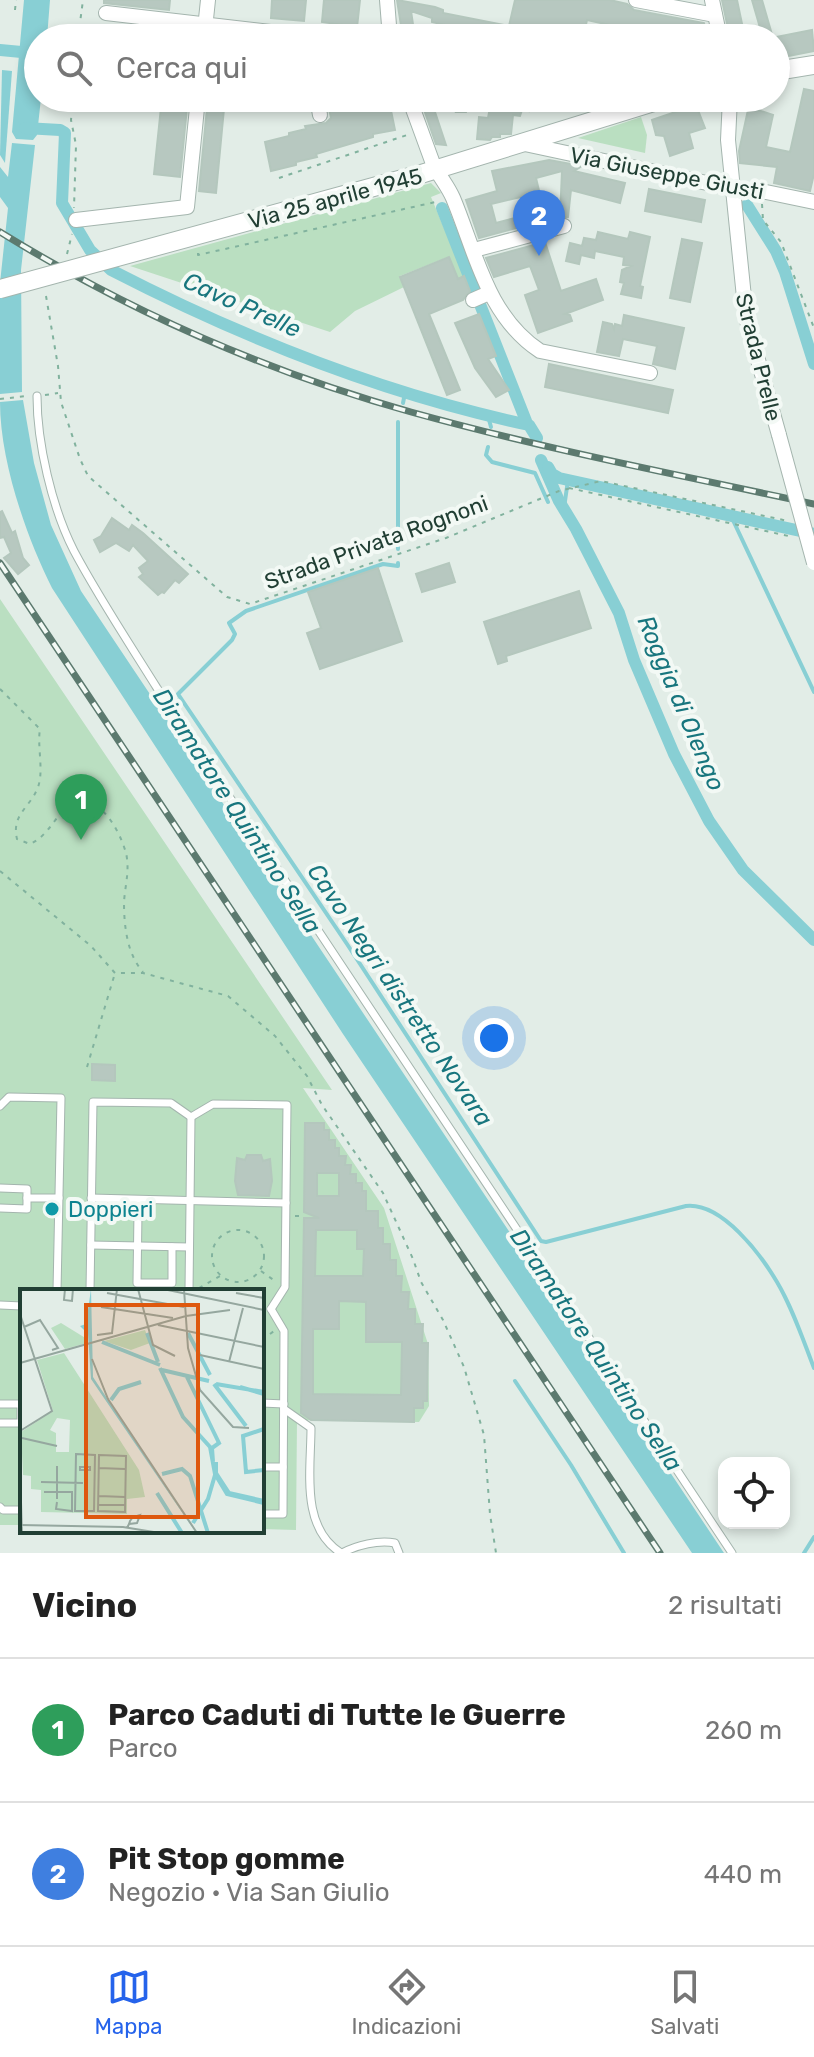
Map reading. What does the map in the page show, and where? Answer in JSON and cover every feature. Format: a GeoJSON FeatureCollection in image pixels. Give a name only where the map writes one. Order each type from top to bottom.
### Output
{"type":"FeatureCollection","features":[{"type":"Feature","properties":{"kind":"street"},"geometry":{"type":"LineString","coordinates":[[205,24],[208,0]]}},
{"type":"Feature","properties":{"kind":"street"},"geometry":{"type":"LineString","coordinates":[[387,0],[389,24]]}},
{"type":"Feature","properties":{"kind":"street"},"geometry":{"type":"LineString","coordinates":[[636,0],[715,15]]}},
{"type":"Feature","properties":{"kind":"street"},"geometry":{"type":"LineString","coordinates":[[712,0],[717,24]]}},
{"type":"Feature","properties":{"kind":"street"},"geometry":{"type":"LineString","coordinates":[[106,13],[166,24]]}},
{"type":"Feature","properties":{"kind":"street"},"geometry":{"type":"LineString","coordinates":[[790,69],[814,65]]}},
{"type":"Feature","properties":{"kind":"street"},"geometry":{"type":"LineString","coordinates":[[75,226],[187,207],[197,112]]}},
{"type":"Feature","properties":{"kind":"street"},"geometry":{"type":"LineString","coordinates":[[413,112],[428,172],[445,179],[474,250],[481,297],[540,351],[650,373]]}},
{"type":"Feature","properties":{"kind":"street","name":"Via 25 aprile 1945"},"geometry":{"type":"LineString","coordinates":[[0,289],[428,172],[621,112]]}},
{"type":"Feature","properties":{"kind":"street","name":"Strada Prelle"},"geometry":{"type":"LineString","coordinates":[[729,112],[728,140],[746,317],[814,563]]}},
{"type":"Feature","properties":{"kind":"street","name":"Via Giuseppe Giusti"},"geometry":{"type":"LineString","coordinates":[[520,143],[735,189],[814,202]]}},
{"type":"Feature","properties":{"kind":"street"},"geometry":{"type":"LineString","coordinates":[[474,250],[564,226]]}},
{"type":"Feature","properties":{"kind":"lane"},"geometry":{"type":"LineString","coordinates":[[37,396],[37,427],[50,484],[73,549],[157,688],[732,1553]]}},
{"type":"Feature","properties":{"kind":"lane"},"geometry":{"type":"LineString","coordinates":[[0,1106],[9,1097],[61,1098],[57,1289]]}},
{"type":"Feature","properties":{"kind":"lane"},"geometry":{"type":"LineString","coordinates":[[90,1289],[93,1102],[171,1103],[191,1117]]}},
{"type":"Feature","properties":{"kind":"lane"},"geometry":{"type":"LineString","coordinates":[[191,1117],[213,1104],[287,1105],[285,1287],[266,1309],[284,1331],[283,1514],[264,1514]]}},
{"type":"Feature","properties":{"kind":"lane"},"geometry":{"type":"LineString","coordinates":[[91,1211],[138,1212],[137,1283],[172,1282],[189,1287],[191,1117]]}},
{"type":"Feature","properties":{"kind":"lane"},"geometry":{"type":"LineString","coordinates":[[0,1188],[27,1189],[27,1209],[0,1208]]}},
{"type":"Feature","properties":{"kind":"lane"},"geometry":{"type":"LineString","coordinates":[[27,1198],[59,1198]]}},
{"type":"Feature","properties":{"kind":"lane"},"geometry":{"type":"LineString","coordinates":[[91,1198],[286,1203]]}},
{"type":"Feature","properties":{"kind":"lane"},"geometry":{"type":"LineString","coordinates":[[91,1245],[189,1247]]}},
{"type":"Feature","properties":{"kind":"lane"},"geometry":{"type":"LineString","coordinates":[[172,1247],[172,1282]]}},
{"type":"Feature","properties":{"kind":"lane"},"geometry":{"type":"LineString","coordinates":[[0,1304],[20,1306]]}},
{"type":"Feature","properties":{"kind":"lane"},"geometry":{"type":"LineString","coordinates":[[264,1403],[284,1406],[311,1428],[312,1512],[329,1546],[342,1553],[354,1546],[387,1541],[395,1543],[399,1553]]}},
{"type":"Feature","properties":{"kind":"lane"},"geometry":{"type":"LineString","coordinates":[[264,1467],[283,1467]]}},
{"type":"Feature","properties":{"kind":"lane"},"geometry":{"type":"LineString","coordinates":[[0,1507],[3,1510],[20,1510]]}},
{"type":"Feature","properties":{"kind":"path"},"geometry":{"type":"LineString","coordinates":[[15,10],[16,0]]}},
{"type":"Feature","properties":{"kind":"path"},"geometry":{"type":"LineString","coordinates":[[80,24],[83,0]]}},
{"type":"Feature","properties":{"kind":"path"},"geometry":{"type":"LineString","coordinates":[[67,254],[75,226],[76,145],[72,112]]}},
{"type":"Feature","properties":{"kind":"path"},"geometry":{"type":"LineString","coordinates":[[279,178],[409,134]]}},
{"type":"Feature","properties":{"kind":"path"},"geometry":{"type":"LineString","coordinates":[[766,192],[762,206],[763,220],[781,242],[814,328]]}},
{"type":"Feature","properties":{"kind":"path"},"geometry":{"type":"LineString","coordinates":[[195,243],[198,255],[452,197]]}},
{"type":"Feature","properties":{"kind":"path","name":"Strada Privata Rognoni"},"geometry":{"type":"LineString","coordinates":[[46,296],[61,402],[88,476],[227,597],[250,604],[446,538],[560,490],[591,482],[601,481],[799,524]]}},
{"type":"Feature","properties":{"kind":"path"},"geometry":{"type":"LineString","coordinates":[[0,399],[23,396]]}},
{"type":"Feature","properties":{"kind":"path"},"geometry":{"type":"LineString","coordinates":[[568,488],[799,538]]}},
{"type":"Feature","properties":{"kind":"path"},"geometry":{"type":"LineString","coordinates":[[0,689],[40,729],[38,789],[20,812],[15,824],[17,839],[30,844],[40,840],[64,808],[75,802],[90,803],[106,813],[126,852],[128,869],[124,903],[129,944],[133,961],[143,973]]}},
{"type":"Feature","properties":{"kind":"path"},"geometry":{"type":"LineString","coordinates":[[0,871],[91,946],[115,973],[143,973],[228,996],[291,1053],[383,1193],[421,1282],[443,1320],[464,1367],[484,1435],[496,1553]]}},
{"type":"Feature","properties":{"kind":"path"},"geometry":{"type":"LineString","coordinates":[[87,1067],[115,973]]}},
{"type":"Feature","properties":{"kind":"path"},"geometry":{"type":"LineString","coordinates":[[233,1230],[248,1232],[260,1242],[264,1256],[260,1270],[241,1282],[221,1276],[214,1265],[214,1246],[222,1236],[233,1230]]}},
{"type":"Feature","properties":{"kind":"path"},"geometry":{"type":"LineString","coordinates":[[260,1270],[285,1287]]}},
{"type":"Feature","properties":{"kind":"path"},"geometry":{"type":"LineString","coordinates":[[189,1287],[202,1288],[221,1276]]}},
{"type":"Feature","properties":{"kind":"path"},"geometry":{"type":"LineString","coordinates":[[264,1338],[281,1325]]}},
{"type":"Feature","properties":{"kind":"green space"},"geometry":{"type":"Polygon","coordinates":[[[641,117],[647,135],[645,153],[578,138],[641,117]]]}},
{"type":"Feature","properties":{"kind":"green space"},"geometry":{"type":"Polygon","coordinates":[[[431,183],[441,193],[431,197],[464,276],[458,279],[448,257],[400,276],[404,287],[355,311],[330,332],[130,266],[431,183]]]}},
{"type":"Feature","properties":{"kind":"green space"},"geometry":{"type":"Polygon","coordinates":[[[0,599],[332,1090],[303,1088],[384,1208],[428,1344],[429,1406],[419,1422],[297,1420],[296,1530],[264,1529],[264,1289],[20,1289],[20,1525],[0,1525],[0,599]]]}},
{"type":"Feature","properties":{"kind":"water"},"geometry":{"type":"Polygon","coordinates":[[[24,0],[50,0],[48,24],[24,24],[24,112],[39,112],[37,135],[33,140],[16,139],[12,132],[24,0]]]}},
{"type":"Feature","properties":{"kind":"water"},"geometry":{"type":"Polygon","coordinates":[[[2,70],[12,71],[5,163],[0,155],[2,70]]]}},
{"type":"Feature","properties":{"kind":"water"},"geometry":{"type":"Polygon","coordinates":[[[12,143],[35,145],[21,270],[22,392],[0,394],[0,283],[8,208],[0,197],[0,167],[8,177],[12,143]]]}},
{"type":"Feature","properties":{"kind":"water"},"geometry":{"type":"Polygon","coordinates":[[[23,400],[34,463],[51,525],[81,591],[724,1553],[692,1553],[343,1034],[52,588],[24,522],[4,449],[0,402],[23,400]]]}},
{"type":"Feature","properties":{"kind":"building"},"geometry":{"type":"Polygon","coordinates":[[[104,0],[170,0],[169,10],[104,3],[104,0]]]}},
{"type":"Feature","properties":{"kind":"building"},"geometry":{"type":"Polygon","coordinates":[[[272,0],[306,0],[304,21],[271,18],[272,0]]]}},
{"type":"Feature","properties":{"kind":"building"},"geometry":{"type":"Polygon","coordinates":[[[324,0],[360,0],[357,24],[322,22],[324,0]]]}},
{"type":"Feature","properties":{"kind":"building"},"geometry":{"type":"Polygon","coordinates":[[[397,0],[499,24],[440,24],[411,11],[413,24],[401,24],[397,0]]]}},
{"type":"Feature","properties":{"kind":"building"},"geometry":{"type":"Polygon","coordinates":[[[515,0],[610,0],[627,4],[634,10],[704,24],[605,24],[587,20],[586,24],[509,24],[515,0]]]}},
{"type":"Feature","properties":{"kind":"building"},"geometry":{"type":"Polygon","coordinates":[[[722,0],[737,0],[742,24],[727,24],[722,0]]]}},
{"type":"Feature","properties":{"kind":"building"},"geometry":{"type":"Polygon","coordinates":[[[752,0],[762,0],[769,24],[759,24],[752,0]]]}},
{"type":"Feature","properties":{"kind":"building"},"geometry":{"type":"Polygon","coordinates":[[[812,30],[814,51],[790,56],[790,34],[812,30]]]}},
{"type":"Feature","properties":{"kind":"building"},"geometry":{"type":"Polygon","coordinates":[[[804,89],[814,91],[814,174],[810,191],[774,183],[777,167],[740,163],[739,151],[748,112],[773,115],[766,147],[790,152],[804,89]]]}},
{"type":"Feature","properties":{"kind":"building"},"geometry":{"type":"Polygon","coordinates":[[[161,112],[187,112],[180,177],[154,174],[161,112]]]}},
{"type":"Feature","properties":{"kind":"building"},"geometry":{"type":"Polygon","coordinates":[[[207,112],[224,112],[216,193],[199,191],[207,112]]]}},
{"type":"Feature","properties":{"kind":"building"},"geometry":{"type":"Polygon","coordinates":[[[330,112],[391,112],[395,130],[373,134],[373,137],[296,162],[296,165],[271,171],[265,142],[289,136],[289,133],[306,129],[305,126],[326,123],[331,118],[330,112]]]}},
{"type":"Feature","properties":{"kind":"building"},"geometry":{"type":"Polygon","coordinates":[[[425,112],[435,112],[446,145],[436,144],[425,112]]]}},
{"type":"Feature","properties":{"kind":"building"},"geometry":{"type":"Polygon","coordinates":[[[489,112],[521,112],[520,116],[513,115],[511,134],[500,134],[500,137],[490,140],[477,139],[479,117],[488,118],[489,112]]]}},
{"type":"Feature","properties":{"kind":"building"},"geometry":{"type":"Polygon","coordinates":[[[675,112],[699,112],[705,128],[689,133],[693,148],[670,156],[664,136],[656,135],[652,120],[675,112]]]}},
{"type":"Feature","properties":{"kind":"building"},"geometry":{"type":"Polygon","coordinates":[[[549,160],[582,166],[574,171],[625,183],[620,203],[571,190],[568,217],[560,217],[562,171],[536,178],[546,220],[479,238],[466,200],[497,191],[492,171],[549,160]],[[525,196],[491,204],[496,223],[530,214],[525,196]]]}},
{"type":"Feature","properties":{"kind":"building"},"geometry":{"type":"Polygon","coordinates":[[[649,189],[705,200],[701,222],[645,211],[649,189]]]}},
{"type":"Feature","properties":{"kind":"building"},"geometry":{"type":"Polygon","coordinates":[[[598,232],[628,239],[630,232],[650,237],[640,286],[643,287],[641,298],[621,294],[624,283],[620,282],[622,270],[631,266],[623,265],[624,257],[595,251],[594,258],[581,255],[579,264],[566,261],[570,243],[582,246],[584,238],[596,240],[598,232]]]}},
{"type":"Feature","properties":{"kind":"building"},"geometry":{"type":"Polygon","coordinates":[[[682,239],[702,243],[690,302],[670,298],[682,239]]]}},
{"type":"Feature","properties":{"kind":"building"},"geometry":{"type":"Polygon","coordinates":[[[545,242],[561,291],[596,279],[603,300],[565,314],[570,315],[572,321],[538,333],[525,295],[539,290],[530,266],[494,277],[486,258],[545,242]]]}},
{"type":"Feature","properties":{"kind":"building"},"geometry":{"type":"Polygon","coordinates":[[[449,257],[458,279],[464,276],[470,291],[463,300],[429,314],[460,390],[447,395],[400,277],[449,257]]]}},
{"type":"Feature","properties":{"kind":"building"},"geometry":{"type":"Polygon","coordinates":[[[479,314],[496,356],[488,359],[509,390],[496,397],[475,368],[455,323],[479,314]]]}},
{"type":"Feature","properties":{"kind":"building"},"geometry":{"type":"Polygon","coordinates":[[[624,315],[684,328],[675,369],[653,364],[657,346],[623,339],[619,356],[597,352],[603,322],[612,324],[614,329],[615,324],[622,326],[624,315]]]}},
{"type":"Feature","properties":{"kind":"building"},"geometry":{"type":"Polygon","coordinates":[[[549,364],[673,390],[668,413],[545,387],[549,364]]]}},
{"type":"Feature","properties":{"kind":"building"},"geometry":{"type":"Polygon","coordinates":[[[2,511],[12,533],[15,531],[23,558],[29,565],[18,574],[4,558],[11,553],[4,537],[0,538],[2,511]]]}},
{"type":"Feature","properties":{"kind":"building"},"geometry":{"type":"Polygon","coordinates":[[[112,518],[129,530],[132,525],[143,533],[188,574],[179,583],[175,580],[164,593],[158,595],[139,577],[143,574],[139,568],[148,561],[133,545],[129,551],[116,543],[100,552],[94,540],[101,536],[112,518]]]}},
{"type":"Feature","properties":{"kind":"building"},"geometry":{"type":"Polygon","coordinates":[[[449,563],[455,582],[422,592],[416,574],[449,563]]]}},
{"type":"Feature","properties":{"kind":"building"},"geometry":{"type":"Polygon","coordinates":[[[378,568],[402,641],[320,669],[307,633],[321,628],[308,592],[378,568]]]}},
{"type":"Feature","properties":{"kind":"building"},"geometry":{"type":"Polygon","coordinates":[[[579,591],[591,628],[506,656],[507,661],[498,664],[484,622],[579,591]]]}},
{"type":"Feature","properties":{"kind":"building"},"geometry":{"type":"Polygon","coordinates":[[[92,1064],[115,1065],[115,1081],[92,1080],[92,1064]]]}},
{"type":"Feature","properties":{"kind":"building"},"geometry":{"type":"Polygon","coordinates":[[[305,1123],[324,1123],[324,1130],[329,1130],[329,1140],[335,1140],[335,1148],[339,1148],[339,1156],[346,1156],[345,1165],[351,1165],[350,1174],[356,1174],[356,1183],[362,1183],[362,1191],[366,1191],[366,1211],[378,1211],[378,1228],[383,1228],[383,1244],[390,1244],[390,1260],[396,1260],[396,1276],[402,1276],[401,1292],[409,1292],[408,1309],[415,1309],[415,1324],[423,1324],[422,1343],[428,1343],[427,1401],[423,1401],[423,1408],[414,1408],[414,1422],[311,1420],[301,1413],[304,1218],[319,1218],[304,1212],[305,1123]],[[317,1173],[317,1196],[339,1196],[339,1173],[317,1173]],[[316,1230],[315,1276],[363,1276],[364,1249],[357,1249],[357,1230],[316,1230]],[[339,1301],[339,1329],[313,1329],[313,1394],[401,1395],[402,1342],[366,1342],[366,1302],[339,1301]]]}},
{"type":"Feature","properties":{"kind":"building"},"geometry":{"type":"Polygon","coordinates":[[[247,1155],[261,1155],[263,1161],[270,1159],[272,1181],[269,1196],[238,1195],[235,1181],[237,1158],[245,1160],[247,1155]]]}},
{"type":"Feature","properties":{"kind":"waterway"},"geometry":{"type":"LineString","coordinates":[[0,50],[24,52]]}},
{"type":"Feature","properties":{"kind":"waterway","name":"Cavo Prelle"},"geometry":{"type":"LineString","coordinates":[[25,128],[65,133],[62,203],[90,250],[111,270],[263,341],[367,380],[529,425],[537,438]]}},
{"type":"Feature","properties":{"kind":"waterway"},"geometry":{"type":"LineString","coordinates":[[747,205],[776,251],[785,272],[814,364]]}},
{"type":"Feature","properties":{"kind":"waterway","name":"Roggia di Olengo"},"geometry":{"type":"LineString","coordinates":[[442,208],[526,421]]}},
{"type":"Feature","properties":{"kind":"waterway","name":"Cavo Negri distretto Novara"},"geometry":{"type":"LineString","coordinates":[[403,403],[405,393]]}},
{"type":"Feature","properties":{"kind":"waterway"},"geometry":{"type":"LineString","coordinates":[[488,416],[491,427]]}},
{"type":"Feature","properties":{"kind":"waterway","name":"Cavo Negri distretto Novara"},"geometry":{"type":"LineString","coordinates":[[398,422],[398,549]]}},
{"type":"Feature","properties":{"kind":"waterway"},"geometry":{"type":"LineString","coordinates":[[488,447],[486,455],[492,462],[535,473],[548,502]]}},
{"type":"Feature","properties":{"kind":"waterway","name":"Roggia di Olengo"},"geometry":{"type":"LineString","coordinates":[[541,460],[559,501],[619,613],[634,660],[674,754],[709,821],[743,870],[814,940]]}},
{"type":"Feature","properties":{"kind":"waterway","name":"Cavo Prelle"},"geometry":{"type":"LineString","coordinates":[[548,467],[559,478],[814,534]]}},
{"type":"Feature","properties":{"kind":"waterway"},"geometry":{"type":"LineString","coordinates":[[564,508],[568,480]]}},
{"type":"Feature","properties":{"kind":"waterway"},"geometry":{"type":"LineString","coordinates":[[731,516],[814,692]]}},
{"type":"Feature","properties":{"kind":"waterway","name":"Cavo Negri distretto Novara"},"geometry":{"type":"LineString","coordinates":[[398,563],[398,566],[383,564],[246,611],[229,623],[235,634],[232,640],[178,694],[347,944],[541,1241],[686,1206],[713,1212],[739,1232],[770,1271],[788,1303],[814,1368]]}},
{"type":"Feature","properties":{"kind":"waterway"},"geometry":{"type":"LineString","coordinates":[[515,1381],[624,1553]]}},
{"type":"Feature","properties":{"kind":"waterway"},"geometry":{"type":"LineString","coordinates":[[804,1553],[814,1537]]}},
{"type":"Feature","properties":{"kind":"railway"},"geometry":{"type":"LineString","coordinates":[[0,232],[148,313],[251,358],[357,396],[511,438],[814,504]]}},
{"type":"Feature","properties":{"kind":"railway"},"geometry":{"type":"LineString","coordinates":[[0,563],[660,1553]]}},
{"type":"Feature","properties":{"kind":"place","name":"Pit Stop gomme"},"geometry":{"type":"Point","coordinates":[539,256]}},
{"type":"Feature","properties":{"kind":"place","name":"Parco Caduti di Tutte le Guerre"},"geometry":{"type":"Point","coordinates":[81,840]}},
{"type":"Feature","properties":{"kind":"place","name":"Doppieri"},"geometry":{"type":"Point","coordinates":[52,1209]}},
{"type":"Feature","properties":{"kind":"water label","name":"Diramatore Quintino Sella"},"geometry":{"type":"Point","coordinates":[237,811]}},
{"type":"Feature","properties":{"kind":"water label","name":"Diramatore Quintino Sella"},"geometry":{"type":"Point","coordinates":[596,1350]}}]}
